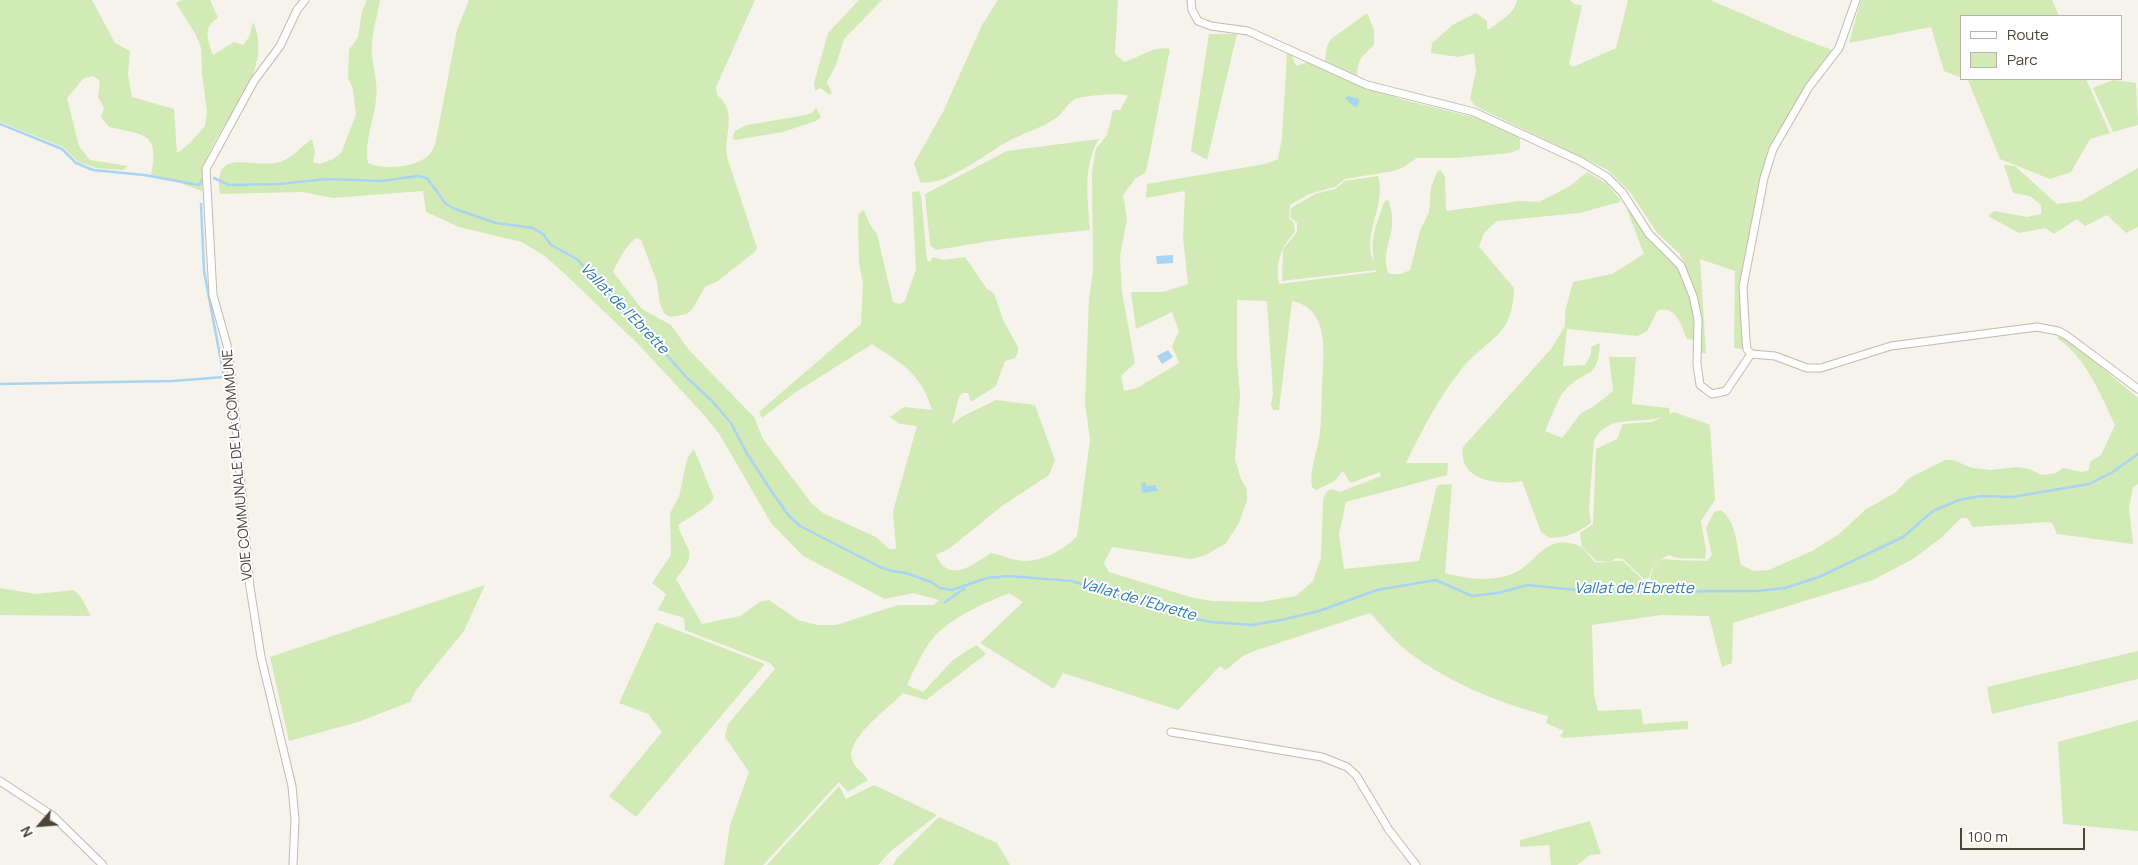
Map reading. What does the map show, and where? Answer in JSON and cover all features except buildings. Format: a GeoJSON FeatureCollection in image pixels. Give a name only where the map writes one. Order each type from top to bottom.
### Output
{"type":"FeatureCollection","features":[{"type":"Feature","properties":{"kind":"street","name":"VOIE COMMUNALE DE LA COMMUNE"},"geometry":{"type":"LineString","coordinates":[[293,865],[295,820],[292,786],[260,657],[250,587],[231,370],[227,345],[213,295],[206,169],[254,81],[280,46],[298,10],[306,0]]}},
{"type":"Feature","properties":{"kind":"street"},"geometry":{"type":"LineString","coordinates":[[1191,0],[1192,10],[1198,21],[1212,26],[1248,31],[1368,85],[1474,112],[1580,162],[1607,177],[1622,192],[1649,234],[1675,258],[1686,275],[1698,319],[1698,379],[1704,390],[1712,394],[1726,391],[1751,354]]}},
{"type":"Feature","properties":{"kind":"street"},"geometry":{"type":"LineString","coordinates":[[1856,0],[1839,48],[1810,87],[1773,149],[1764,178],[1743,287],[1747,349],[1751,354],[1775,356],[1807,368],[1821,368],[1891,346],[2036,326],[2058,331],[2066,335],[2138,389]]}},
{"type":"Feature","properties":{"kind":"street"},"geometry":{"type":"LineString","coordinates":[[1171,732],[1322,757],[1347,766],[1356,775],[1389,830],[1416,865]]}},
{"type":"Feature","properties":{"kind":"street"},"geometry":{"type":"LineString","coordinates":[[0,781],[53,816],[103,865]]}},
{"type":"Feature","properties":{"kind":"green space"},"geometry":{"type":"Polygon","coordinates":[[[0,0],[92,0],[115,43],[130,51],[128,75],[132,97],[174,109],[177,153],[189,144],[205,126],[207,112],[201,48],[196,35],[176,3],[182,0],[210,0],[218,18],[210,25],[208,30],[208,39],[213,55],[234,42],[243,45],[249,37],[253,22],[258,40],[258,57],[253,75],[208,156],[202,191],[172,180],[151,176],[153,151],[151,143],[140,134],[109,127],[101,117],[104,108],[98,97],[100,81],[93,76],[84,78],[67,98],[79,146],[90,160],[128,166],[123,170],[96,168],[78,162],[63,147],[0,122],[0,0]]]}},
{"type":"Feature","properties":{"kind":"green space"},"geometry":{"type":"Polygon","coordinates":[[[367,0],[380,0],[372,43],[376,93],[367,155],[368,163],[390,167],[416,163],[430,154],[435,145],[457,30],[469,0],[755,0],[716,87],[717,95],[724,102],[729,117],[727,157],[757,248],[756,251],[718,281],[705,287],[693,308],[687,314],[670,317],[664,313],[660,304],[657,282],[641,240],[636,238],[629,245],[613,272],[642,309],[671,325],[688,349],[754,417],[763,439],[812,504],[823,513],[876,537],[889,549],[896,549],[893,511],[917,426],[900,424],[890,417],[904,407],[932,410],[922,387],[909,371],[872,344],[796,392],[762,418],[759,412],[861,324],[863,284],[859,263],[858,219],[859,214],[864,210],[869,223],[877,234],[893,302],[899,304],[905,301],[916,269],[912,192],[919,191],[927,260],[930,262],[933,257],[943,260],[965,257],[987,289],[994,293],[1003,320],[1018,347],[1015,358],[1005,361],[996,386],[971,402],[968,393],[963,393],[959,397],[952,424],[963,416],[996,400],[1035,405],[1055,460],[1049,475],[1002,506],[950,548],[936,555],[941,564],[948,569],[962,569],[991,553],[1021,561],[1047,557],[1060,550],[1077,536],[1090,440],[1085,403],[1089,299],[1093,272],[1092,171],[1096,149],[1107,135],[1113,110],[1120,110],[1128,96],[1118,94],[1075,99],[1059,116],[1050,122],[1005,143],[964,169],[940,180],[920,182],[914,163],[943,112],[982,25],[998,0],[1118,0],[1115,54],[1124,62],[1152,50],[1170,49],[1146,172],[1135,179],[1123,195],[1127,219],[1120,256],[1122,292],[1135,363],[1121,376],[1124,391],[1137,388],[1179,363],[1172,346],[1179,331],[1172,312],[1136,329],[1131,292],[1163,292],[1188,284],[1183,237],[1185,191],[1146,198],[1147,184],[1265,164],[1278,159],[1282,138],[1287,53],[1291,53],[1296,66],[1308,62],[1324,67],[1327,46],[1331,39],[1367,13],[1374,30],[1374,45],[1360,60],[1357,81],[1400,99],[1477,118],[1520,138],[1520,149],[1510,153],[1456,158],[1417,158],[1402,168],[1393,171],[1345,179],[1335,187],[1309,194],[1290,205],[1289,218],[1294,223],[1295,232],[1283,249],[1297,232],[1297,223],[1290,217],[1291,208],[1315,194],[1335,189],[1345,181],[1378,176],[1379,198],[1370,241],[1371,252],[1374,263],[1374,231],[1383,205],[1388,199],[1392,220],[1386,256],[1389,274],[1401,274],[1410,270],[1420,231],[1429,212],[1431,187],[1437,172],[1440,170],[1445,176],[1446,211],[1520,201],[1539,202],[1570,186],[1587,172],[1607,184],[1620,199],[1620,202],[1579,213],[1497,221],[1484,233],[1479,247],[1514,288],[1509,318],[1497,336],[1470,360],[1452,382],[1431,415],[1406,463],[1448,463],[1447,475],[1346,502],[1339,534],[1344,569],[1419,561],[1437,485],[1452,484],[1445,573],[1481,579],[1499,578],[1524,567],[1551,545],[1568,543],[1581,547],[1595,562],[1623,561],[1643,580],[1650,580],[1655,564],[1663,559],[1707,561],[1712,555],[1706,528],[1714,512],[1721,510],[1731,522],[1736,536],[1741,565],[1754,571],[1769,570],[1812,551],[1839,534],[1865,510],[1896,492],[1909,478],[1945,460],[1953,460],[1972,468],[1991,470],[2018,467],[2029,469],[2042,475],[2056,473],[2063,468],[2082,472],[2089,470],[2090,462],[2101,455],[2115,425],[2091,377],[2076,355],[2057,338],[2060,336],[2083,352],[2138,398],[2138,484],[2133,487],[2129,508],[2133,544],[2057,534],[2052,523],[2048,522],[1973,527],[1967,518],[1961,518],[1941,538],[1913,559],[1873,580],[1733,623],[1732,663],[1722,667],[1709,616],[1661,615],[1592,625],[1594,695],[1598,711],[1641,709],[1643,724],[1688,721],[1688,729],[1564,738],[1560,736],[1564,731],[1546,723],[1548,716],[1495,699],[1459,683],[1426,664],[1400,645],[1370,613],[1254,651],[1243,656],[1226,670],[1220,666],[1178,710],[1063,673],[1054,689],[980,643],[1023,602],[1009,593],[956,618],[930,642],[907,685],[923,692],[953,660],[976,645],[986,654],[926,700],[903,693],[870,723],[856,742],[852,751],[853,762],[868,780],[848,792],[839,782],[763,865],[724,865],[730,825],[749,772],[725,737],[728,724],[775,669],[770,663],[685,630],[684,618],[658,610],[666,594],[652,583],[671,555],[670,513],[679,497],[687,459],[694,449],[714,498],[707,506],[678,525],[690,557],[676,579],[702,624],[740,616],[760,602],[769,600],[798,620],[817,625],[836,625],[898,605],[934,605],[939,600],[913,593],[885,599],[803,556],[771,523],[720,435],[705,416],[638,344],[566,275],[546,257],[522,242],[459,227],[426,212],[423,191],[333,198],[302,192],[220,194],[219,179],[222,170],[227,164],[235,162],[265,164],[281,162],[312,139],[315,152],[313,162],[320,164],[333,159],[341,153],[356,115],[353,89],[348,78],[349,50],[358,37],[362,11],[367,0]],[[1283,249],[1278,269],[1279,284],[1376,272],[1376,270],[1282,281],[1283,249]],[[1237,300],[1237,357],[1240,395],[1235,459],[1241,479],[1247,490],[1247,500],[1239,523],[1226,543],[1206,555],[1191,559],[1112,547],[1104,563],[1109,572],[1190,597],[1212,601],[1260,602],[1296,596],[1313,581],[1321,558],[1323,500],[1326,492],[1332,489],[1340,492],[1381,476],[1380,472],[1350,483],[1343,471],[1333,482],[1316,490],[1312,487],[1312,468],[1321,426],[1322,336],[1314,314],[1305,306],[1292,301],[1279,410],[1273,410],[1271,404],[1273,393],[1267,301],[1237,300]]]}},
{"type":"Feature","properties":{"kind":"green space"},"geometry":{"type":"Polygon","coordinates":[[[859,0],[882,0],[844,39],[836,65],[827,82],[832,93],[829,95],[821,88],[815,91],[814,83],[828,33],[859,0]]]}},
{"type":"Feature","properties":{"kind":"green space"},"geometry":{"type":"Polygon","coordinates":[[[1517,0],[1570,0],[1574,4],[1582,5],[1569,64],[1573,67],[1616,48],[1628,0],[1710,0],[1832,50],[1799,100],[1768,156],[1741,285],[1743,349],[1734,348],[1735,271],[1700,259],[1706,353],[1700,353],[1697,301],[1692,281],[1680,254],[1657,233],[1630,192],[1608,170],[1475,106],[1470,99],[1476,71],[1474,53],[1459,57],[1431,53],[1432,43],[1454,24],[1476,13],[1487,21],[1487,29],[1490,29],[1510,13],[1517,0]]]}},
{"type":"Feature","properties":{"kind":"green space"},"geometry":{"type":"Polygon","coordinates":[[[1861,0],[2052,0],[2059,15],[1960,15],[1960,77],[1944,71],[1931,27],[1849,43],[1861,0]]]}},
{"type":"Feature","properties":{"kind":"green space"},"geometry":{"type":"Polygon","coordinates":[[[1209,34],[1237,34],[1207,160],[1191,151],[1209,34]]]}},
{"type":"Feature","properties":{"kind":"green space"},"geometry":{"type":"Polygon","coordinates":[[[1968,80],[2086,80],[2110,133],[2090,139],[2071,172],[2050,179],[2000,159],[1968,80]]]}},
{"type":"Feature","properties":{"kind":"green space"},"geometry":{"type":"Polygon","coordinates":[[[2113,80],[2136,83],[2138,125],[2113,132],[2093,88],[2113,80]]]}},
{"type":"Feature","properties":{"kind":"green space"},"geometry":{"type":"Polygon","coordinates":[[[816,107],[821,117],[816,121],[783,132],[735,140],[732,138],[735,131],[747,125],[806,115],[812,113],[816,107]]]}},
{"type":"Feature","properties":{"kind":"green space"},"geometry":{"type":"Polygon","coordinates":[[[1099,139],[1090,161],[1088,172],[1087,195],[1090,230],[1003,239],[936,250],[930,245],[925,194],[1007,151],[1099,139]]]}},
{"type":"Feature","properties":{"kind":"green space"},"geometry":{"type":"Polygon","coordinates":[[[2004,165],[2015,166],[2057,204],[2081,201],[2138,168],[2138,227],[2126,233],[2107,215],[2085,226],[2077,219],[2054,234],[2045,228],[2019,233],[1988,216],[1994,211],[2027,217],[2041,214],[2041,205],[2030,196],[2013,193],[2004,165]]]}},
{"type":"Feature","properties":{"kind":"green space"},"geometry":{"type":"Polygon","coordinates":[[[1627,210],[1631,210],[1664,244],[1680,265],[1692,302],[1695,324],[1694,340],[1687,339],[1674,314],[1664,310],[1658,310],[1647,331],[1638,336],[1567,329],[1563,366],[1585,365],[1591,354],[1591,347],[1600,343],[1599,355],[1594,369],[1573,383],[1563,393],[1545,431],[1562,438],[1581,413],[1593,407],[1613,391],[1609,357],[1636,357],[1632,404],[1669,408],[1670,414],[1674,412],[1710,425],[1715,500],[1701,521],[1706,550],[1705,559],[1678,558],[1670,555],[1658,561],[1652,569],[1649,578],[1644,579],[1623,559],[1616,558],[1611,562],[1596,561],[1582,546],[1580,533],[1593,524],[1596,449],[1617,439],[1623,424],[1652,422],[1662,417],[1624,421],[1608,426],[1600,432],[1594,440],[1589,509],[1591,523],[1581,530],[1566,536],[1549,538],[1541,532],[1522,481],[1502,482],[1481,478],[1473,474],[1466,467],[1463,458],[1463,447],[1551,349],[1565,326],[1565,312],[1573,282],[1612,274],[1644,254],[1627,210]]]}},
{"type":"Feature","properties":{"kind":"green space"},"geometry":{"type":"Polygon","coordinates":[[[485,585],[464,631],[416,690],[410,702],[358,722],[289,741],[270,657],[485,585]]]}},
{"type":"Feature","properties":{"kind":"green space"},"geometry":{"type":"Polygon","coordinates":[[[0,588],[36,594],[74,590],[81,597],[91,616],[0,615],[0,588]]]}},
{"type":"Feature","properties":{"kind":"green space"},"geometry":{"type":"Polygon","coordinates":[[[656,622],[765,664],[636,817],[609,796],[662,732],[648,714],[619,703],[656,622]]]}},
{"type":"Feature","properties":{"kind":"green space"},"geometry":{"type":"Polygon","coordinates":[[[2138,651],[2138,679],[1992,714],[1987,687],[2138,651]]]}},
{"type":"Feature","properties":{"kind":"green space"},"geometry":{"type":"Polygon","coordinates":[[[2138,720],[2138,831],[2063,824],[2058,742],[2138,720]]]}},
{"type":"Feature","properties":{"kind":"green space"},"geometry":{"type":"Polygon","coordinates":[[[874,785],[937,815],[891,851],[878,865],[767,865],[839,786],[846,799],[874,785]]]}},
{"type":"Feature","properties":{"kind":"green space"},"geometry":{"type":"Polygon","coordinates":[[[939,817],[997,843],[1010,865],[893,865],[897,858],[939,817]]]}},
{"type":"Feature","properties":{"kind":"green space"},"geometry":{"type":"Polygon","coordinates":[[[1590,821],[1601,854],[1590,855],[1577,865],[1551,865],[1549,845],[1520,847],[1520,840],[1590,821]]]}},
{"type":"Feature","properties":{"kind":"water"},"geometry":{"type":"Polygon","coordinates":[[[1348,96],[1359,99],[1358,106],[1354,107],[1345,98],[1348,96]]]}},
{"type":"Feature","properties":{"kind":"water"},"geometry":{"type":"Polygon","coordinates":[[[1173,255],[1173,263],[1157,264],[1156,256],[1173,255]]]}},
{"type":"Feature","properties":{"kind":"water"},"geometry":{"type":"Polygon","coordinates":[[[1168,350],[1173,357],[1162,364],[1157,356],[1168,350]]]}},
{"type":"Feature","properties":{"kind":"water"},"geometry":{"type":"Polygon","coordinates":[[[1146,482],[1146,486],[1156,485],[1157,491],[1142,493],[1141,483],[1146,482]]]}},
{"type":"Feature","properties":{"kind":"waterway","name":"Vallat de l'Ebrette"},"geometry":{"type":"LineString","coordinates":[[0,124],[62,149],[76,163],[93,170],[144,175],[199,185],[202,180]]}},
{"type":"Feature","properties":{"kind":"waterway","name":"Vallat de l'Ebrette"},"geometry":{"type":"LineString","coordinates":[[214,178],[229,185],[279,184],[327,179],[382,181],[417,176],[427,178],[446,204],[455,209],[496,223],[533,228],[543,234],[551,245],[577,259],[626,314],[648,333],[686,377],[711,400],[731,423],[746,452],[774,495],[789,516],[800,526],[880,567],[906,573],[931,582],[940,588],[952,590],[987,578],[1008,576],[1072,581],[1182,616],[1211,622],[1251,625],[1319,611],[1377,590],[1436,580],[1472,596],[1498,593],[1528,585],[1596,592],[1757,591],[1785,588],[1819,577],[1903,537],[1933,511],[1959,500],[1981,496],[2012,497],[2089,484],[2111,473],[2138,454]]}},
{"type":"Feature","properties":{"kind":"waterway"},"geometry":{"type":"LineString","coordinates":[[0,384],[173,381],[224,377],[204,271],[201,204]]}},
{"type":"Feature","properties":{"kind":"waterway","name":"Vallat de l'Ebrette"},"geometry":{"type":"LineString","coordinates":[[945,602],[964,589]]}}]}
